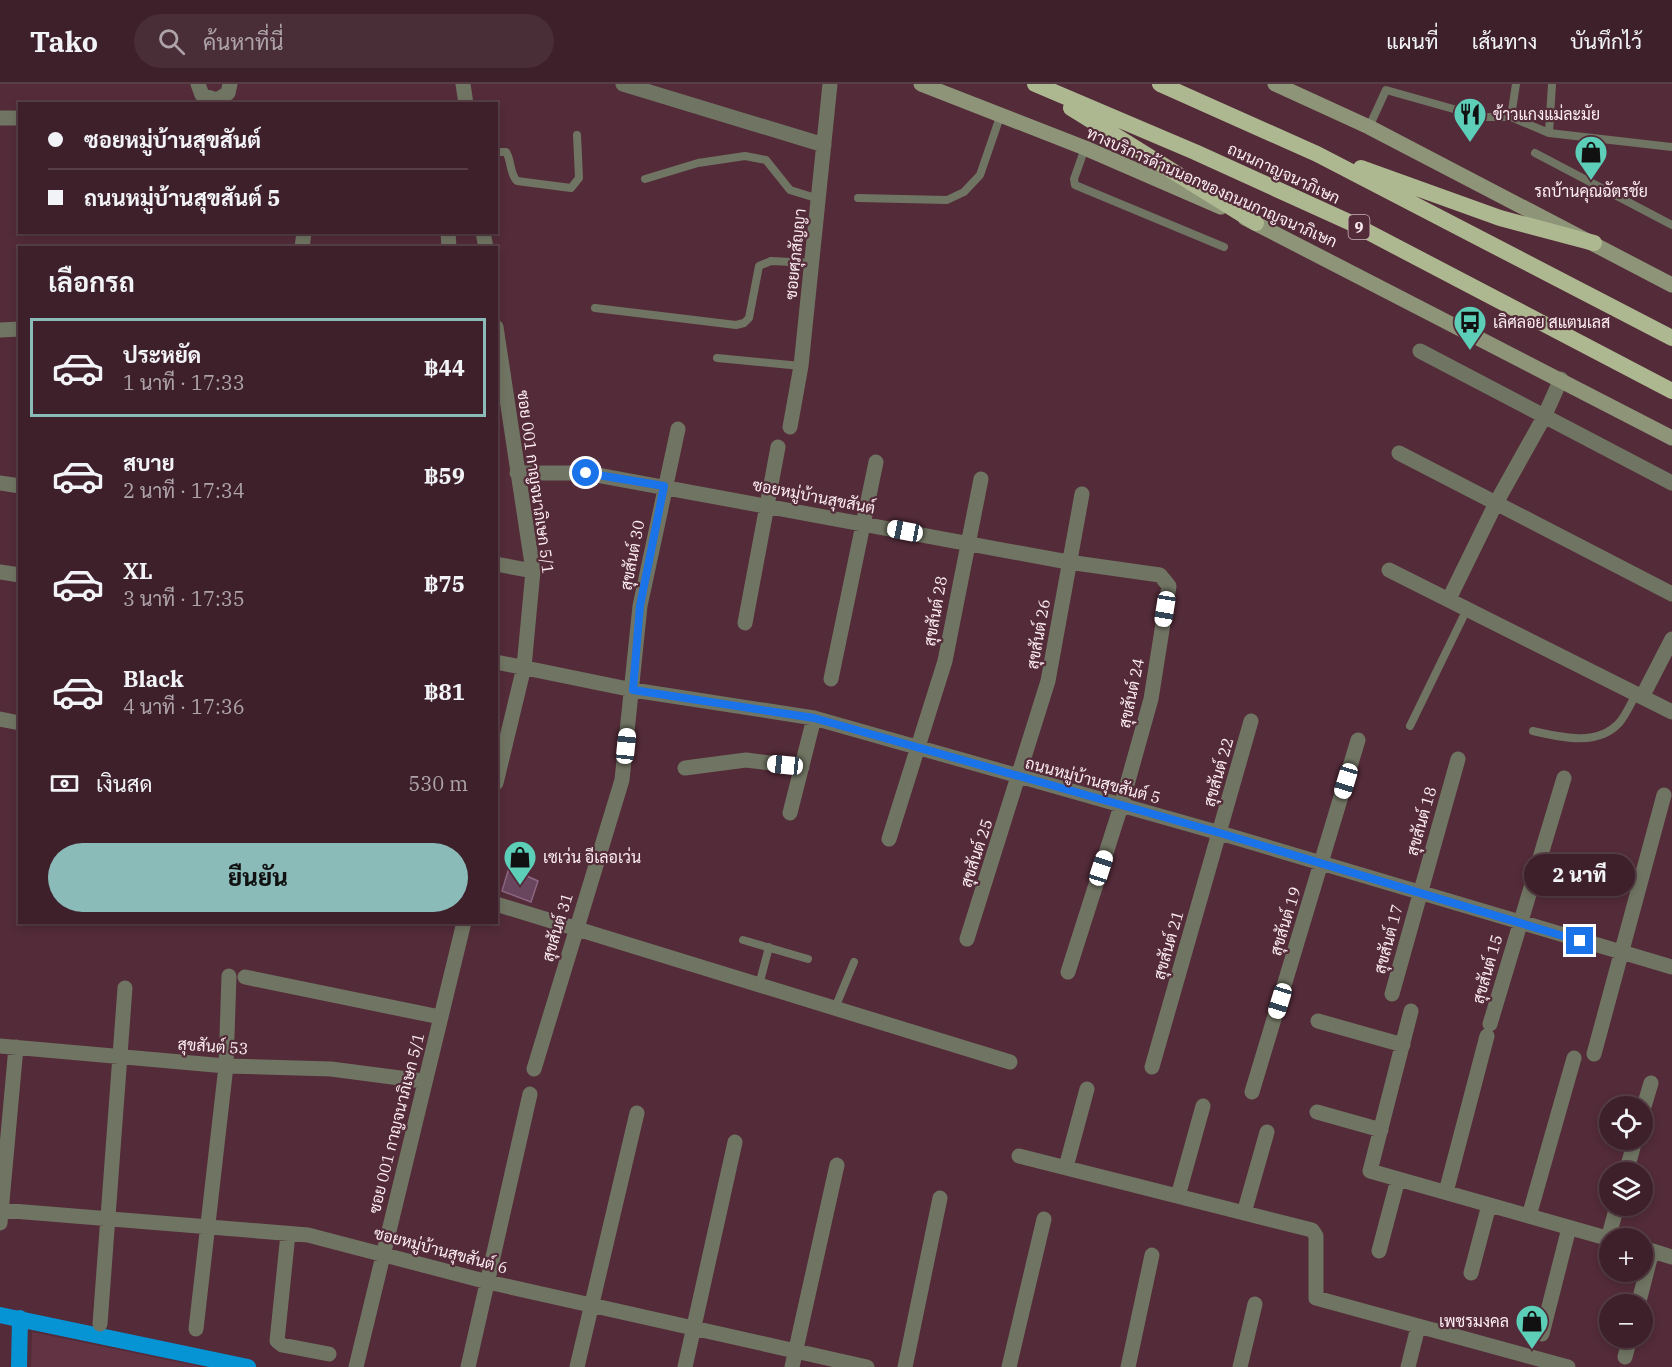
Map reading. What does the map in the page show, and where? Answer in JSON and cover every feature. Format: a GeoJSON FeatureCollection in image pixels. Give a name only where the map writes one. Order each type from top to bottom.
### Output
{"type":"FeatureCollection","features":[{"type":"Feature","properties":{"kind":"highway"},"geometry":{"type":"LineString","coordinates":[[1033,84],[1256,223]]}},
{"type":"Feature","properties":{"kind":"highway","name":"ถนนกาญจนาภิเษก"},"geometry":{"type":"LineString","coordinates":[[1033,84],[1195,152],[1349,222],[1672,391]]}},
{"type":"Feature","properties":{"kind":"highway","name":"ถนนกาญจนาภิเษก"},"geometry":{"type":"LineString","coordinates":[[1160,84],[1317,154],[1672,338]]}},
{"type":"Feature","properties":{"kind":"highway"},"geometry":{"type":"LineString","coordinates":[[1317,154],[1383,174],[1500,218],[1594,243]]}},
{"type":"Feature","properties":{"kind":"main road","name":"ทางบริการด้านนอกของถนนกาญจนาภิเษก"},"geometry":{"type":"LineString","coordinates":[[921,84],[1084,148],[1256,223],[1672,438]]}},
{"type":"Feature","properties":{"kind":"main road"},"geometry":{"type":"LineString","coordinates":[[1275,84],[1370,127],[1672,285]]}},
{"type":"Feature","properties":{"kind":"street"},"geometry":{"type":"LineString","coordinates":[[198,84],[202,95],[210,102],[228,93],[230,84]]}},
{"type":"Feature","properties":{"kind":"street"},"geometry":{"type":"LineString","coordinates":[[463,84],[466,102]]}},
{"type":"Feature","properties":{"kind":"street"},"geometry":{"type":"LineString","coordinates":[[623,84],[824,145]]}},
{"type":"Feature","properties":{"kind":"street","name":"ซอยศุภสัญญา"},"geometry":{"type":"LineString","coordinates":[[790,427],[801,366],[830,84]]}},
{"type":"Feature","properties":{"kind":"street"},"geometry":{"type":"LineString","coordinates":[[0,118],[18,118]]}},
{"type":"Feature","properties":{"kind":"street"},"geometry":{"type":"LineString","coordinates":[[0,330],[18,329]]}},
{"type":"Feature","properties":{"kind":"street","name":"ซอย 001 กาญจนาภิเษก 5/1"},"geometry":{"type":"LineString","coordinates":[[498,341],[533,571],[524,667],[498,775]]}},
{"type":"Feature","properties":{"kind":"street"},"geometry":{"type":"LineString","coordinates":[[1420,351],[1672,483]]}},
{"type":"Feature","properties":{"kind":"street"},"geometry":{"type":"LineString","coordinates":[[1449,599],[1496,503],[1545,417],[1561,379]]}},
{"type":"Feature","properties":{"kind":"street","name":"สุขสันต์ 30"},"geometry":{"type":"LineString","coordinates":[[633,690],[640,606],[678,429]]}},
{"type":"Feature","properties":{"kind":"street"},"geometry":{"type":"LineString","coordinates":[[745,623],[778,447]]}},
{"type":"Feature","properties":{"kind":"street"},"geometry":{"type":"LineString","coordinates":[[1399,453],[1672,594]]}},
{"type":"Feature","properties":{"kind":"street"},"geometry":{"type":"LineString","coordinates":[[831,680],[876,462]]}},
{"type":"Feature","properties":{"kind":"street","name":"ซอยหมู่บ้านสุขสันต์"},"geometry":{"type":"LineString","coordinates":[[517,472],[586,473],[767,504],[1068,562],[1160,575],[1169,586]]}},
{"type":"Feature","properties":{"kind":"street","name":"สุขสันต์ 28"},"geometry":{"type":"LineString","coordinates":[[890,839],[945,661],[966,543],[981,479]]}},
{"type":"Feature","properties":{"kind":"street"},"geometry":{"type":"LineString","coordinates":[[0,483],[18,486]]}},
{"type":"Feature","properties":{"kind":"street","name":"สุขสันต์ 26"},"geometry":{"type":"LineString","coordinates":[[1020,778],[1048,681],[1068,562],[1083,494]]}},
{"type":"Feature","properties":{"kind":"street"},"geometry":{"type":"LineString","coordinates":[[498,564],[533,571]]}},
{"type":"Feature","properties":{"kind":"street"},"geometry":{"type":"LineString","coordinates":[[1389,570],[1672,712]]}},
{"type":"Feature","properties":{"kind":"street"},"geometry":{"type":"LineString","coordinates":[[0,572],[18,575]]}},
{"type":"Feature","properties":{"kind":"street","name":"สุขสันต์ 24"},"geometry":{"type":"LineString","coordinates":[[1068,972],[1121,806],[1151,699],[1169,586]]}},
{"type":"Feature","properties":{"kind":"street"},"geometry":{"type":"LineString","coordinates":[[1639,696],[1672,639]]}},
{"type":"Feature","properties":{"kind":"street","name":"ถนนหมู่บ้านสุขสันต์ 5"},"geometry":{"type":"LineString","coordinates":[[498,662],[633,690],[814,718],[1220,833],[1672,968]]}},
{"type":"Feature","properties":{"kind":"street","name":"สุขสันต์ 31"},"geometry":{"type":"LineString","coordinates":[[534,1069],[574,930],[622,780],[633,690]]}},
{"type":"Feature","properties":{"kind":"street"},"geometry":{"type":"LineString","coordinates":[[790,813],[814,718]]}},
{"type":"Feature","properties":{"kind":"street"},"geometry":{"type":"LineString","coordinates":[[0,719],[18,723]]}},
{"type":"Feature","properties":{"kind":"street","name":"สุขสันต์ 22"},"geometry":{"type":"LineString","coordinates":[[1220,833],[1251,721]]}},
{"type":"Feature","properties":{"kind":"street","name":"สุขสันต์ 19"},"geometry":{"type":"LineString","coordinates":[[1252,1092],[1358,740]]}},
{"type":"Feature","properties":{"kind":"street","name":"สุขสันต์ 18"},"geometry":{"type":"LineString","coordinates":[[1419,894],[1458,759]]}},
{"type":"Feature","properties":{"kind":"street"},"geometry":{"type":"LineString","coordinates":[[685,768],[746,760],[802,767]]}},
{"type":"Feature","properties":{"kind":"street","name":"สุขสันต์ 25"},"geometry":{"type":"LineString","coordinates":[[967,939],[1020,778]]}},
{"type":"Feature","properties":{"kind":"street","name":"สุขสันต์ 15"},"geometry":{"type":"LineString","coordinates":[[1446,1192],[1519,923],[1564,778]]}},
{"type":"Feature","properties":{"kind":"street"},"geometry":{"type":"LineString","coordinates":[[1594,1054],[1664,795]]}},
{"type":"Feature","properties":{"kind":"street","name":"สุขสันต์ 21"},"geometry":{"type":"LineString","coordinates":[[1152,1067],[1220,833]]}},
{"type":"Feature","properties":{"kind":"street","name":"สุขสันต์ 17"},"geometry":{"type":"LineString","coordinates":[[1392,994],[1419,894]]}},
{"type":"Feature","properties":{"kind":"street"},"geometry":{"type":"LineString","coordinates":[[498,905],[574,930],[1010,1062]]}},
{"type":"Feature","properties":{"kind":"street","name":"ซอย 001 กาญจนาภิเษก 5/1"},"geometry":{"type":"LineString","coordinates":[[356,1367],[423,1081],[463,924]]}},
{"type":"Feature","properties":{"kind":"street"},"geometry":{"type":"LineString","coordinates":[[196,1329],[237,976],[440,1017]]}},
{"type":"Feature","properties":{"kind":"street"},"geometry":{"type":"LineString","coordinates":[[100,1324],[125,988]]}},
{"type":"Feature","properties":{"kind":"street"},"geometry":{"type":"LineString","coordinates":[[1412,1011],[1370,1171],[1599,1236]]}},
{"type":"Feature","properties":{"kind":"street"},"geometry":{"type":"LineString","coordinates":[[1318,1021],[1403,1046]]}},
{"type":"Feature","properties":{"kind":"street","name":"สุขสันต์ 53"},"geometry":{"type":"LineString","coordinates":[[0,1046],[226,1066],[331,1070],[423,1081]]}},
{"type":"Feature","properties":{"kind":"street"},"geometry":{"type":"LineString","coordinates":[[0,1214],[16,1047]]}},
{"type":"Feature","properties":{"kind":"street"},"geometry":{"type":"LineString","coordinates":[[1529,1216],[1574,1058]]}},
{"type":"Feature","properties":{"kind":"street"},"geometry":{"type":"LineString","coordinates":[[1647,1096],[1651,1083]]}},
{"type":"Feature","properties":{"kind":"street"},"geometry":{"type":"LineString","coordinates":[[1066,1167],[1087,1089]]}},
{"type":"Feature","properties":{"kind":"street"},"geometry":{"type":"LineString","coordinates":[[468,1367],[530,1094]]}},
{"type":"Feature","properties":{"kind":"street"},"geometry":{"type":"LineString","coordinates":[[1178,1196],[1203,1106]]}},
{"type":"Feature","properties":{"kind":"street"},"geometry":{"type":"LineString","coordinates":[[1317,1112],[1381,1130]]}},
{"type":"Feature","properties":{"kind":"street"},"geometry":{"type":"LineString","coordinates":[[578,1367],[637,1113]]}},
{"type":"Feature","properties":{"kind":"street"},"geometry":{"type":"LineString","coordinates":[[1244,1213],[1267,1132]]}},
{"type":"Feature","properties":{"kind":"street"},"geometry":{"type":"LineString","coordinates":[[685,1367],[735,1142]]}},
{"type":"Feature","properties":{"kind":"street"},"geometry":{"type":"LineString","coordinates":[[1019,1156],[1312,1230],[1315,1233],[1316,1298],[1525,1361],[1568,1367]]}},
{"type":"Feature","properties":{"kind":"street"},"geometry":{"type":"LineString","coordinates":[[792,1367],[837,1164]]}},
{"type":"Feature","properties":{"kind":"street"},"geometry":{"type":"LineString","coordinates":[[1379,1251],[1398,1179]]}},
{"type":"Feature","properties":{"kind":"street"},"geometry":{"type":"LineString","coordinates":[[905,1367],[940,1198]]}},
{"type":"Feature","properties":{"kind":"street"},"geometry":{"type":"LineString","coordinates":[[1471,1273],[1489,1205]]}},
{"type":"Feature","properties":{"kind":"street","name":"ซอยหมู่บ้านสุขสันต์ 6"},"geometry":{"type":"LineString","coordinates":[[0,1214],[209,1225],[338,1241],[488,1282],[867,1367]]}},
{"type":"Feature","properties":{"kind":"street"},"geometry":{"type":"LineString","coordinates":[[1009,1367],[1044,1219]]}},
{"type":"Feature","properties":{"kind":"street"},"geometry":{"type":"LineString","coordinates":[[1542,1334],[1569,1228]]}},
{"type":"Feature","properties":{"kind":"street"},"geometry":{"type":"LineString","coordinates":[[288,1234],[278,1341],[282,1345],[329,1354]]}},
{"type":"Feature","properties":{"kind":"street"},"geometry":{"type":"LineString","coordinates":[[1653,1252],[1672,1257]]}},
{"type":"Feature","properties":{"kind":"street"},"geometry":{"type":"LineString","coordinates":[[1128,1367],[1152,1255]]}},
{"type":"Feature","properties":{"kind":"street"},"geometry":{"type":"LineString","coordinates":[[1240,1367],[1255,1304]]}},
{"type":"Feature","properties":{"kind":"street"},"geometry":{"type":"LineString","coordinates":[[1407,1367],[1418,1327]]}},
{"type":"Feature","properties":{"kind":"street"},"geometry":{"type":"LineString","coordinates":[[1625,1357],[1627,1348]]}},
{"type":"Feature","properties":{"kind":"lane"},"geometry":{"type":"LineString","coordinates":[[1511,117],[1516,84]]}},
{"type":"Feature","properties":{"kind":"lane"},"geometry":{"type":"LineString","coordinates":[[1549,133],[1552,84]]}},
{"type":"Feature","properties":{"kind":"lane"},"geometry":{"type":"LineString","coordinates":[[1370,127],[1384,87],[1482,117],[1511,117],[1549,133],[1672,147]]}},
{"type":"Feature","properties":{"kind":"lane"},"geometry":{"type":"LineString","coordinates":[[858,198],[947,200],[964,192],[980,175],[1000,114]]}},
{"type":"Feature","properties":{"kind":"lane"},"geometry":{"type":"LineString","coordinates":[[498,152],[506,152],[512,176],[517,181],[571,188],[579,178],[577,135]]}},
{"type":"Feature","properties":{"kind":"lane"},"geometry":{"type":"LineString","coordinates":[[1084,148],[1074,179],[1075,185],[1224,247]]}},
{"type":"Feature","properties":{"kind":"lane"},"geometry":{"type":"LineString","coordinates":[[1535,153],[1672,225]]}},
{"type":"Feature","properties":{"kind":"lane"},"geometry":{"type":"LineString","coordinates":[[645,179],[698,163],[744,156],[766,160],[790,190],[819,199]]}},
{"type":"Feature","properties":{"kind":"lane"},"geometry":{"type":"LineString","coordinates":[[595,308],[736,325],[744,323],[749,318],[759,266],[771,261],[812,263]]}},
{"type":"Feature","properties":{"kind":"lane"},"geometry":{"type":"LineString","coordinates":[[717,358],[801,366]]}},
{"type":"Feature","properties":{"kind":"lane"},"geometry":{"type":"LineString","coordinates":[[1410,726],[1467,609]]}},
{"type":"Feature","properties":{"kind":"lane"},"geometry":{"type":"LineString","coordinates":[[1533,731],[1573,739],[1608,731],[1619,723],[1639,696]]}},
{"type":"Feature","properties":{"kind":"lane"},"geometry":{"type":"LineString","coordinates":[[743,940],[808,959]]}},
{"type":"Feature","properties":{"kind":"lane"},"geometry":{"type":"LineString","coordinates":[[759,986],[769,947]]}},
{"type":"Feature","properties":{"kind":"lane"},"geometry":{"type":"LineString","coordinates":[[835,1008],[854,962]]}},
{"type":"Feature","properties":{"kind":"shaded area"},"geometry":{"type":"Polygon","coordinates":[[[32,1332],[202,1367],[31,1367],[32,1332]]]}},
{"type":"Feature","properties":{"kind":"building","name":"เซเว่น อีเลอเว่น"},"geometry":{"type":"Polygon","coordinates":[[[509,868],[538,881],[531,902],[502,891],[509,868]]]}},
{"type":"Feature","properties":{"kind":"waterway"},"geometry":{"type":"LineString","coordinates":[[0,1315],[248,1367]]}},
{"type":"Feature","properties":{"kind":"waterway"},"geometry":{"type":"LineString","coordinates":[[19,1367],[20,1318]]}},
{"type":"Feature","properties":{"kind":"place","name":"ข้าวแกงแม่ละมัย"},"geometry":{"type":"Point","coordinates":[1470,143]}},
{"type":"Feature","properties":{"kind":"place","name":"รถบ้านคุณฉัตรชัย"},"geometry":{"type":"Point","coordinates":[1591,181]}},
{"type":"Feature","properties":{"kind":"place","name":"เลิศลอย สแตนเลส"},"geometry":{"type":"Point","coordinates":[1470,351]}},
{"type":"Feature","properties":{"kind":"place","name":"เซเว่น อีเลอเว่น"},"geometry":{"type":"Point","coordinates":[520,886]}},
{"type":"Feature","properties":{"kind":"place","name":"เพชรมงคล"},"geometry":{"type":"Point","coordinates":[1532,1350]}},
{"type":"Feature","properties":{"kind":"route"},"geometry":{"type":"LineString","coordinates":[[586,473],[664,486],[640,606],[633,690],[814,718],[1220,833],[1580,941]]}}]}
